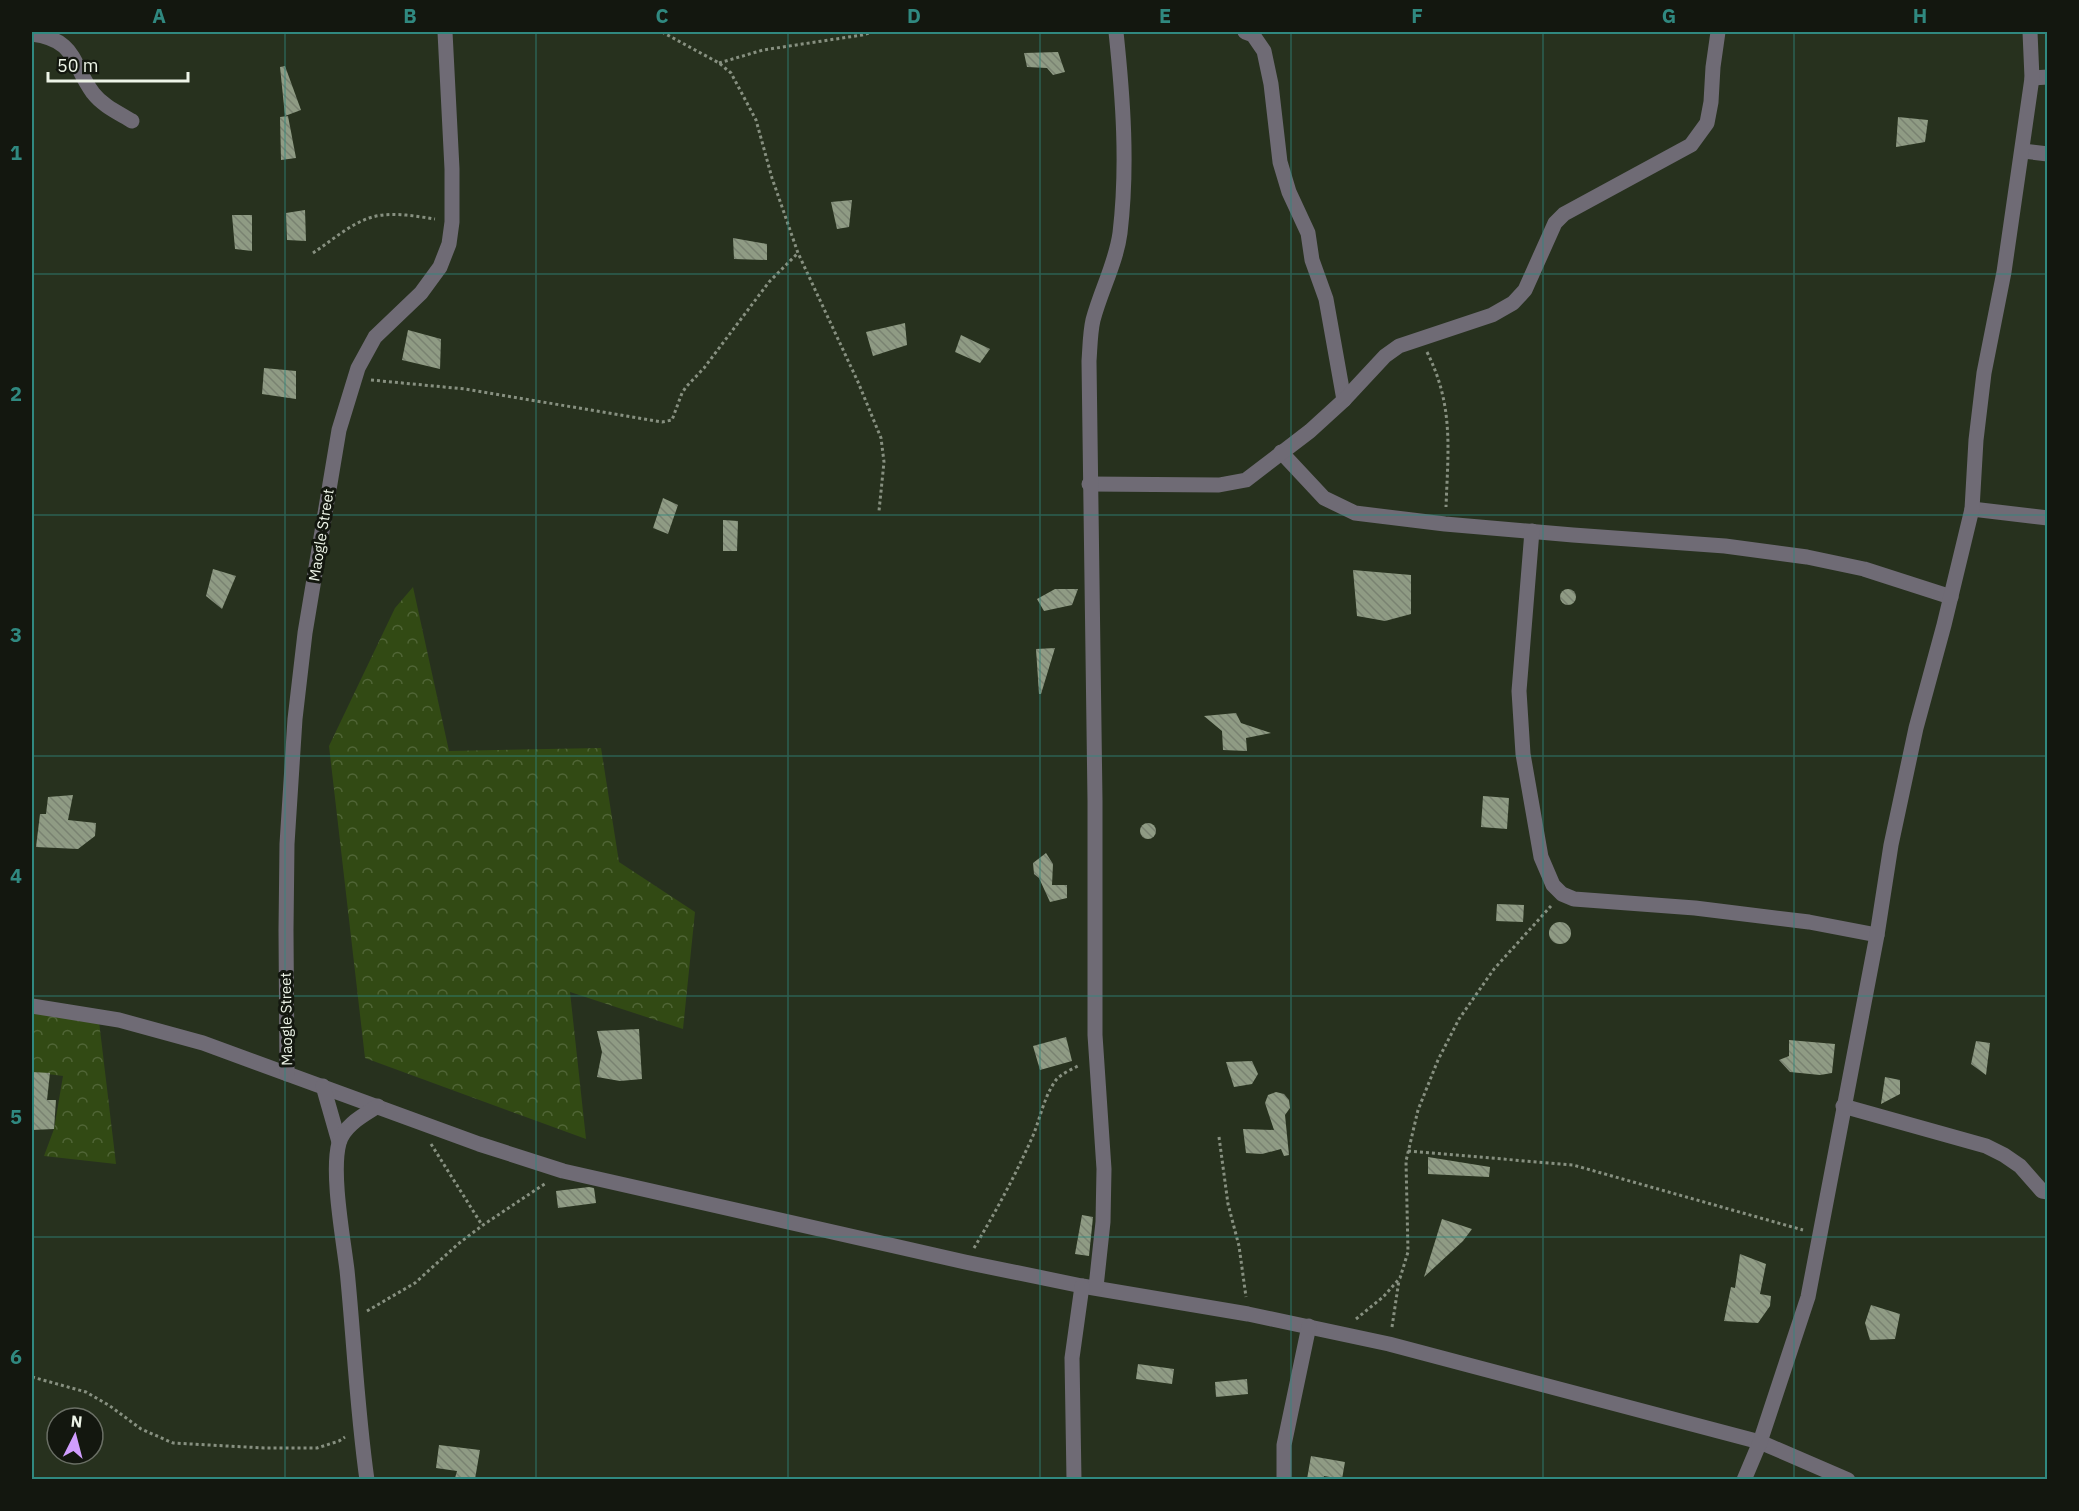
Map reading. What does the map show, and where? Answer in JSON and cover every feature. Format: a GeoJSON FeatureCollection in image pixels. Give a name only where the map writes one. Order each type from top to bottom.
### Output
{"type":"FeatureCollection","features":[{"type":"Feature","properties":{"kind":"street","name":"Maogle Street"},"geometry":{"type":"LineString","coordinates":[[287,1074],[287,844],[295,719],[305,633],[339,430],[358,368],[375,337],[421,293],[440,267],[449,244],[452,222],[452,169],[445,32]]}},
{"type":"Feature","properties":{"kind":"street"},"geometry":{"type":"LineString","coordinates":[[1074,1479],[1072,1358],[1103,1222],[1104,1169],[1095,1035],[1095,789],[1089,361],[1092,322],[1115,260],[1120,232],[1124,159],[1122,86],[1116,32]]}},
{"type":"Feature","properties":{"kind":"street"},"geometry":{"type":"LineString","coordinates":[[1245,32],[1253,35],[1264,51],[1271,84],[1280,162],[1289,192],[1308,233],[1312,260],[1326,299],[1344,400]]}},
{"type":"Feature","properties":{"kind":"street"},"geometry":{"type":"LineString","coordinates":[[1089,484],[1219,485],[1246,480],[1310,430],[1344,400],[1385,356],[1399,346],[1492,315],[1513,303],[1524,290],[1556,223],[1564,214],[1691,145],[1707,123],[1718,32]]}},
{"type":"Feature","properties":{"kind":"street"},"geometry":{"type":"LineString","coordinates":[[1744,1479],[1760,1442],[1808,1297],[1877,935],[1891,845],[1916,728],[1972,509],[1976,440],[1984,373],[2004,272],[2023,151],[2040,78],[2031,32]]}},
{"type":"Feature","properties":{"kind":"street"},"geometry":{"type":"LineString","coordinates":[[32,34],[48,37],[62,44],[75,58],[84,79],[95,95],[107,106],[132,121]]}},
{"type":"Feature","properties":{"kind":"street"},"geometry":{"type":"LineString","coordinates":[[2023,151],[2048,154]]}},
{"type":"Feature","properties":{"kind":"street"},"geometry":{"type":"LineString","coordinates":[[1281,452],[1324,498],[1355,513],[1445,524],[1725,546],[1807,557],[1864,570],[1951,597]]}},
{"type":"Feature","properties":{"kind":"street"},"geometry":{"type":"LineString","coordinates":[[1972,509],[2048,518]]}},
{"type":"Feature","properties":{"kind":"street"},"geometry":{"type":"LineString","coordinates":[[1532,531],[1519,691],[1523,754],[1541,857],[1553,885],[1562,894],[1574,899],[1695,908],[1798,920],[1877,935]]}},
{"type":"Feature","properties":{"kind":"street"},"geometry":{"type":"LineString","coordinates":[[32,1006],[119,1020],[203,1043],[479,1144],[563,1171],[965,1262],[1248,1314],[1389,1344],[1760,1442],[1848,1479]]}},
{"type":"Feature","properties":{"kind":"street"},"geometry":{"type":"LineString","coordinates":[[323,1086],[339,1142],[337,1169],[359,1427],[367,1479]]}},
{"type":"Feature","properties":{"kind":"street"},"geometry":{"type":"LineString","coordinates":[[339,1142],[348,1127],[378,1106]]}},
{"type":"Feature","properties":{"kind":"street"},"geometry":{"type":"LineString","coordinates":[[1843,1106],[1986,1146],[2012,1161],[2042,1191],[2048,1192]]}},
{"type":"Feature","properties":{"kind":"street"},"geometry":{"type":"LineString","coordinates":[[1283,1479],[1284,1445],[1309,1326]]}},
{"type":"Feature","properties":{"kind":"path"},"geometry":{"type":"LineString","coordinates":[[662,32],[719,63],[731,73],[756,120],[772,178],[798,253],[858,382],[881,438],[884,462],[879,511]]}},
{"type":"Feature","properties":{"kind":"path"},"geometry":{"type":"LineString","coordinates":[[719,63],[763,50],[873,32]]}},
{"type":"Feature","properties":{"kind":"path"},"geometry":{"type":"LineString","coordinates":[[889,32],[905,32]]}},
{"type":"Feature","properties":{"kind":"path"},"geometry":{"type":"LineString","coordinates":[[313,253],[359,222],[371,217],[410,215],[452,222]]}},
{"type":"Feature","properties":{"kind":"path"},"geometry":{"type":"LineString","coordinates":[[355,378],[465,389],[616,415],[668,421],[673,418],[686,387],[704,368],[769,282],[798,253]]}},
{"type":"Feature","properties":{"kind":"path"},"geometry":{"type":"LineString","coordinates":[[1421,340],[1435,368],[1446,405],[1449,430],[1445,524]]}},
{"type":"Feature","properties":{"kind":"path"},"geometry":{"type":"LineString","coordinates":[[1389,1344],[1400,1278],[1408,1252],[1406,1161],[1418,1110],[1438,1059],[1459,1019],[1494,969],[1562,894]]}},
{"type":"Feature","properties":{"kind":"path"},"geometry":{"type":"LineString","coordinates":[[965,1262],[1000,1204],[1039,1122],[1046,1099],[1058,1078],[1097,1056]]}},
{"type":"Feature","properties":{"kind":"path"},"geometry":{"type":"LineString","coordinates":[[416,1120],[483,1225]]}},
{"type":"Feature","properties":{"kind":"path"},"geometry":{"type":"LineString","coordinates":[[1220,1137],[1228,1204],[1239,1246],[1248,1314]]}},
{"type":"Feature","properties":{"kind":"path"},"geometry":{"type":"LineString","coordinates":[[1408,1151],[1573,1165],[1819,1235]]}},
{"type":"Feature","properties":{"kind":"path"},"geometry":{"type":"LineString","coordinates":[[351,1319],[381,1304],[415,1282],[483,1225],[563,1171]]}},
{"type":"Feature","properties":{"kind":"path"},"geometry":{"type":"LineString","coordinates":[[1338,1332],[1383,1298],[1400,1278]]}},
{"type":"Feature","properties":{"kind":"path"},"geometry":{"type":"LineString","coordinates":[[32,1377],[86,1392],[141,1429],[173,1443],[264,1448],[317,1448],[339,1441],[359,1427]]}},
{"type":"Feature","properties":{"kind":"green space"},"geometry":{"type":"Polygon","coordinates":[[[413,587],[449,751],[601,748],[619,862],[695,912],[683,1029],[570,992],[586,1139],[365,1058],[329,746],[395,608],[413,587]]]}},
{"type":"Feature","properties":{"kind":"green space"},"geometry":{"type":"Polygon","coordinates":[[[32,1007],[98,1013],[116,1164],[44,1156],[54,1129],[63,1076],[32,1072],[32,1007]]]}},
{"type":"Feature","properties":{"kind":"building"},"geometry":{"type":"Polygon","coordinates":[[[1058,52],[1065,72],[1053,75],[1047,68],[1027,67],[1024,53],[1058,52]]]}},
{"type":"Feature","properties":{"kind":"building"},"geometry":{"type":"Polygon","coordinates":[[[285,66],[301,110],[285,116],[280,67],[285,66]]]}},
{"type":"Feature","properties":{"kind":"building"},"geometry":{"type":"Polygon","coordinates":[[[288,116],[296,158],[281,160],[280,117],[288,116]]]}},
{"type":"Feature","properties":{"kind":"building"},"geometry":{"type":"Polygon","coordinates":[[[1898,117],[1928,120],[1925,142],[1896,147],[1898,117]]]}},
{"type":"Feature","properties":{"kind":"building"},"geometry":{"type":"Polygon","coordinates":[[[852,200],[849,227],[837,229],[831,202],[852,200]]]}},
{"type":"Feature","properties":{"kind":"building"},"geometry":{"type":"Polygon","coordinates":[[[305,210],[306,241],[287,240],[286,213],[305,210]]]}},
{"type":"Feature","properties":{"kind":"building"},"geometry":{"type":"Polygon","coordinates":[[[232,215],[252,215],[252,251],[235,249],[232,215]]]}},
{"type":"Feature","properties":{"kind":"building"},"geometry":{"type":"Polygon","coordinates":[[[733,238],[767,244],[767,260],[734,259],[733,238]]]}},
{"type":"Feature","properties":{"kind":"building"},"geometry":{"type":"Polygon","coordinates":[[[905,323],[907,345],[873,356],[866,332],[905,323]]]}},
{"type":"Feature","properties":{"kind":"building"},"geometry":{"type":"Polygon","coordinates":[[[408,330],[441,339],[440,369],[402,360],[408,330]]]}},
{"type":"Feature","properties":{"kind":"building"},"geometry":{"type":"Polygon","coordinates":[[[961,335],[990,349],[980,363],[955,352],[961,335]]]}},
{"type":"Feature","properties":{"kind":"building"},"geometry":{"type":"Polygon","coordinates":[[[264,368],[296,371],[296,399],[262,394],[264,368]]]}},
{"type":"Feature","properties":{"kind":"building"},"geometry":{"type":"Polygon","coordinates":[[[663,498],[678,505],[668,534],[653,528],[663,498]]]}},
{"type":"Feature","properties":{"kind":"building"},"geometry":{"type":"Polygon","coordinates":[[[723,520],[738,521],[737,551],[723,551],[723,520]]]}},
{"type":"Feature","properties":{"kind":"building"},"geometry":{"type":"Polygon","coordinates":[[[213,569],[236,576],[222,609],[206,596],[213,569]]]}},
{"type":"Feature","properties":{"kind":"building"},"geometry":{"type":"Polygon","coordinates":[[[1353,570],[1411,575],[1411,614],[1385,621],[1357,616],[1353,570]]]}},
{"type":"Feature","properties":{"kind":"building"},"geometry":{"type":"Polygon","coordinates":[[[1055,589],[1078,589],[1072,605],[1044,611],[1037,599],[1055,589]]]}},
{"type":"Feature","properties":{"kind":"building"},"geometry":{"type":"Polygon","coordinates":[[[1565,589],[1571,589],[1576,597],[1574,603],[1565,605],[1560,600],[1560,594],[1565,589]]]}},
{"type":"Feature","properties":{"kind":"building"},"geometry":{"type":"Polygon","coordinates":[[[1055,648],[1041,694],[1039,694],[1036,649],[1055,648]]]}},
{"type":"Feature","properties":{"kind":"building"},"geometry":{"type":"Polygon","coordinates":[[[1236,713],[1241,723],[1271,733],[1246,738],[1247,751],[1223,750],[1222,731],[1204,716],[1236,713]]]}},
{"type":"Feature","properties":{"kind":"building"},"geometry":{"type":"Polygon","coordinates":[[[73,795],[68,820],[96,823],[95,836],[78,849],[36,847],[40,814],[46,814],[48,797],[73,795]]]}},
{"type":"Feature","properties":{"kind":"building"},"geometry":{"type":"Polygon","coordinates":[[[1483,796],[1509,798],[1507,829],[1481,827],[1483,796]]]}},
{"type":"Feature","properties":{"kind":"building"},"geometry":{"type":"Polygon","coordinates":[[[1145,823],[1151,823],[1156,831],[1154,837],[1145,839],[1140,834],[1140,828],[1145,823]]]}},
{"type":"Feature","properties":{"kind":"building"},"geometry":{"type":"Polygon","coordinates":[[[1046,853],[1053,864],[1052,885],[1067,885],[1067,898],[1050,902],[1039,878],[1034,874],[1033,863],[1046,853]]]}},
{"type":"Feature","properties":{"kind":"building"},"geometry":{"type":"Polygon","coordinates":[[[1497,904],[1524,905],[1523,922],[1496,921],[1497,904]]]}},
{"type":"Feature","properties":{"kind":"building"},"geometry":{"type":"Polygon","coordinates":[[[1560,922],[1568,925],[1571,933],[1568,941],[1560,944],[1552,941],[1549,933],[1552,925],[1560,922]]]}},
{"type":"Feature","properties":{"kind":"building"},"geometry":{"type":"Polygon","coordinates":[[[639,1029],[642,1079],[620,1081],[597,1077],[602,1052],[597,1031],[639,1029]]]}},
{"type":"Feature","properties":{"kind":"building"},"geometry":{"type":"Polygon","coordinates":[[[1066,1037],[1072,1061],[1040,1070],[1033,1046],[1066,1037]]]}},
{"type":"Feature","properties":{"kind":"building"},"geometry":{"type":"Polygon","coordinates":[[[1789,1040],[1835,1044],[1832,1073],[1820,1075],[1790,1072],[1779,1060],[1789,1056],[1789,1040]]]}},
{"type":"Feature","properties":{"kind":"building"},"geometry":{"type":"Polygon","coordinates":[[[1976,1041],[1990,1043],[1986,1075],[1971,1064],[1976,1041]]]}},
{"type":"Feature","properties":{"kind":"building"},"geometry":{"type":"Polygon","coordinates":[[[1252,1061],[1258,1074],[1252,1084],[1234,1087],[1226,1062],[1252,1061]]]}},
{"type":"Feature","properties":{"kind":"building"},"geometry":{"type":"Polygon","coordinates":[[[32,1072],[50,1073],[47,1100],[56,1100],[54,1129],[32,1130],[32,1072]]]}},
{"type":"Feature","properties":{"kind":"building"},"geometry":{"type":"Polygon","coordinates":[[[1885,1077],[1900,1080],[1900,1094],[1881,1104],[1885,1077]]]}},
{"type":"Feature","properties":{"kind":"building"},"geometry":{"type":"Polygon","coordinates":[[[1276,1092],[1284,1094],[1289,1100],[1290,1108],[1285,1115],[1289,1155],[1284,1156],[1281,1149],[1262,1154],[1246,1153],[1243,1129],[1274,1130],[1265,1103],[1268,1095],[1276,1092]]]}},
{"type":"Feature","properties":{"kind":"building"},"geometry":{"type":"Polygon","coordinates":[[[1428,1157],[1490,1167],[1489,1177],[1428,1174],[1428,1157]]]}},
{"type":"Feature","properties":{"kind":"building"},"geometry":{"type":"Polygon","coordinates":[[[594,1188],[596,1203],[558,1208],[556,1191],[594,1188]]]}},
{"type":"Feature","properties":{"kind":"building"},"geometry":{"type":"Polygon","coordinates":[[[1082,1215],[1093,1217],[1089,1256],[1075,1254],[1082,1215]]]}},
{"type":"Feature","properties":{"kind":"building"},"geometry":{"type":"Polygon","coordinates":[[[1442,1219],[1472,1229],[1463,1241],[1424,1277],[1442,1219]]]}},
{"type":"Feature","properties":{"kind":"building"},"geometry":{"type":"Polygon","coordinates":[[[1740,1254],[1766,1264],[1760,1294],[1771,1296],[1770,1306],[1758,1323],[1724,1321],[1731,1287],[1735,1288],[1740,1254]]]}},
{"type":"Feature","properties":{"kind":"building"},"geometry":{"type":"Polygon","coordinates":[[[1871,1305],[1900,1314],[1895,1339],[1870,1340],[1865,1323],[1871,1305]]]}},
{"type":"Feature","properties":{"kind":"building"},"geometry":{"type":"Polygon","coordinates":[[[1138,1364],[1174,1369],[1172,1384],[1136,1379],[1138,1364]]]}},
{"type":"Feature","properties":{"kind":"building"},"geometry":{"type":"Polygon","coordinates":[[[1247,1379],[1248,1394],[1216,1397],[1215,1382],[1247,1379]]]}},
{"type":"Feature","properties":{"kind":"building"},"geometry":{"type":"Polygon","coordinates":[[[439,1445],[480,1450],[475,1479],[455,1478],[457,1471],[436,1468],[439,1445]]]}},
{"type":"Feature","properties":{"kind":"building"},"geometry":{"type":"Polygon","coordinates":[[[1311,1456],[1345,1462],[1342,1479],[1324,1476],[1324,1479],[1307,1479],[1311,1456]]]}}]}
